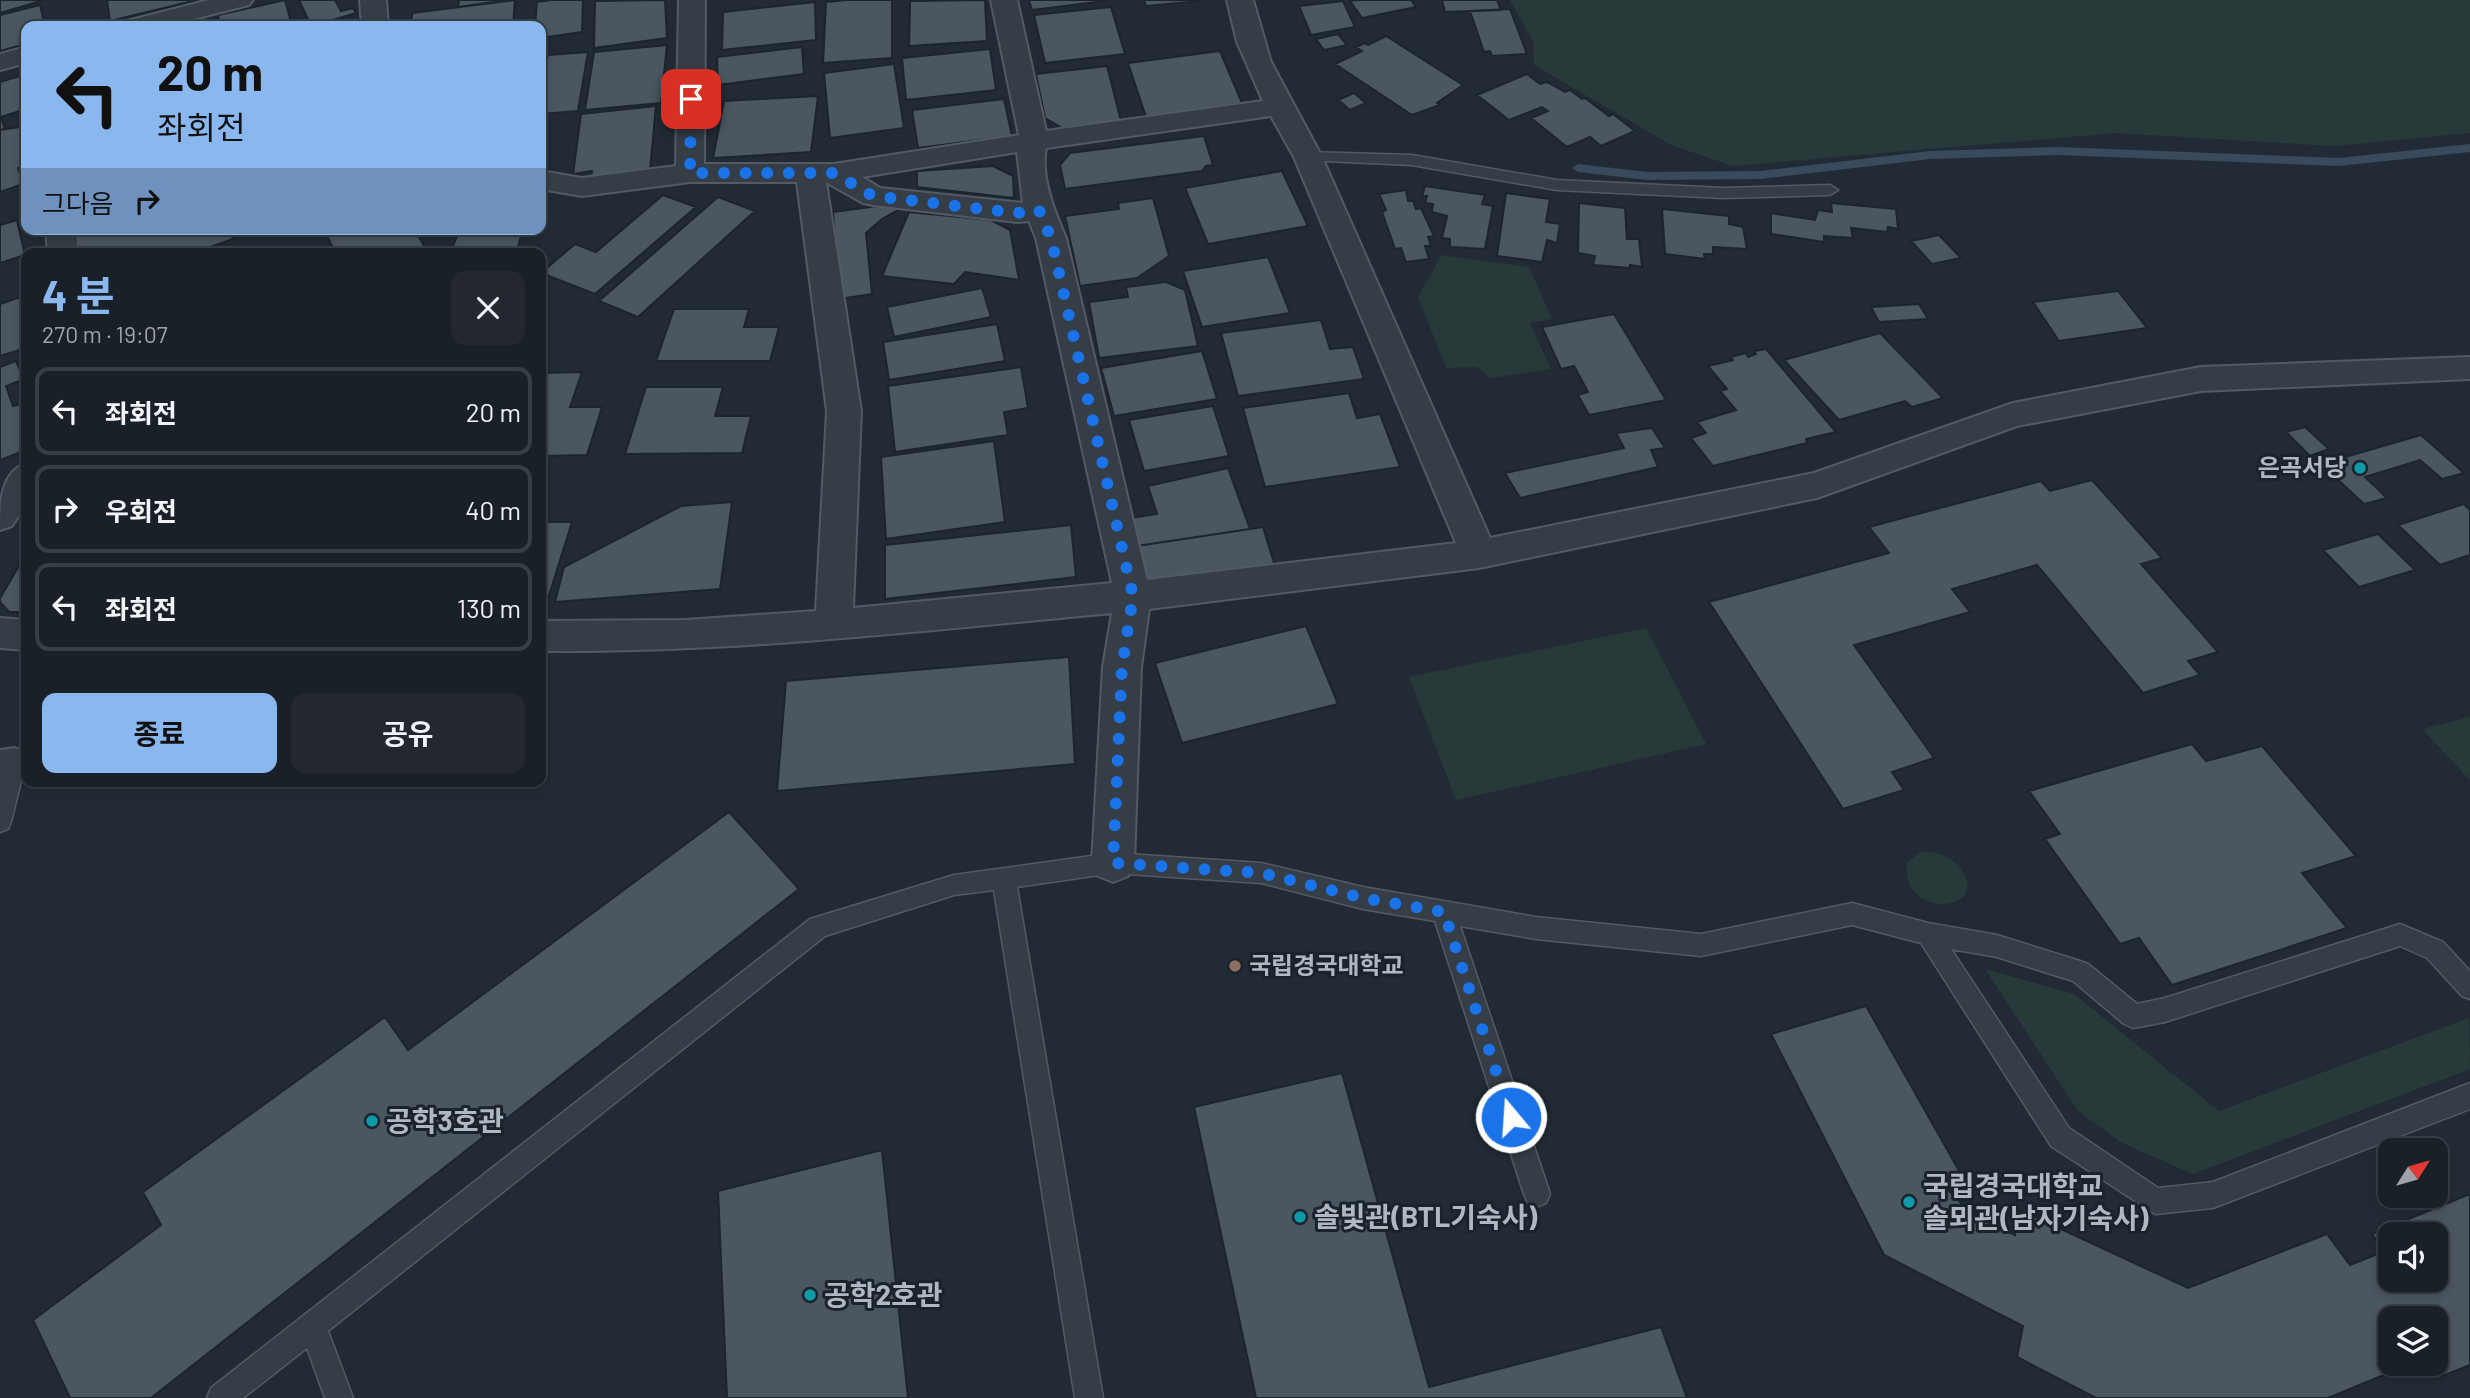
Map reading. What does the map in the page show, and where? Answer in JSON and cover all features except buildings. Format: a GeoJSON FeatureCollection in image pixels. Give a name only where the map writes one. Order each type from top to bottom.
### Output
{"type":"FeatureCollection","features":[{"type":"Feature","properties":{"kind":"street"},"geometry":{"type":"LineString","coordinates":[[156,21],[240,0]]}},
{"type":"Feature","properties":{"kind":"street"},"geometry":{"type":"LineString","coordinates":[[373,0],[375,21]]}},
{"type":"Feature","properties":{"kind":"street"},"geometry":{"type":"LineString","coordinates":[[690,173],[692,0]]}},
{"type":"Feature","properties":{"kind":"street"},"geometry":{"type":"LineString","coordinates":[[1004,0],[1034,142],[1030,158],[1039,210],[1051,238],[1133,596],[1122,667],[1113,863]]}},
{"type":"Feature","properties":{"kind":"street"},"geometry":{"type":"LineString","coordinates":[[1240,0],[1251,47],[1279,107],[1307,157],[1479,554]]}},
{"type":"Feature","properties":{"kind":"street"},"geometry":{"type":"LineString","coordinates":[[0,62],[21,56]]}},
{"type":"Feature","properties":{"kind":"street"},"geometry":{"type":"LineString","coordinates":[[546,181],[582,187],[690,173],[822,174],[928,155],[1279,107]]}},
{"type":"Feature","properties":{"kind":"street"},"geometry":{"type":"LineString","coordinates":[[822,174],[873,196],[1017,213],[1039,210]]}},
{"type":"Feature","properties":{"kind":"street"},"geometry":{"type":"LineString","coordinates":[[822,174],[844,411],[834,625]]}},
{"type":"Feature","properties":{"kind":"street"},"geometry":{"type":"LineString","coordinates":[[546,636],[686,635],[834,625],[1133,596],[1479,554],[1817,485],[2013,415],[2201,379],[2470,368]]}},
{"type":"Feature","properties":{"kind":"street"},"geometry":{"type":"LineString","coordinates":[[0,517],[21,483]]}},
{"type":"Feature","properties":{"kind":"street"},"geometry":{"type":"LineString","coordinates":[[0,633],[21,635]]}},
{"type":"Feature","properties":{"kind":"lane"},"geometry":{"type":"LineString","coordinates":[[1307,157],[1412,160],[1557,185],[1723,193],[1830,190]]}},
{"type":"Feature","properties":{"kind":"lane"},"geometry":{"type":"LineString","coordinates":[[0,822],[7,766]]}},
{"type":"Feature","properties":{"kind":"lane"},"geometry":{"type":"LineString","coordinates":[[221,1398],[818,927],[954,885],[1113,863],[1261,873],[1363,898],[1536,928],[1701,945],[1852,914],[1928,934],[1997,946],[2080,972],[2133,1016],[2165,1010],[2400,935],[2435,950],[2470,988]]}},
{"type":"Feature","properties":{"kind":"lane"},"geometry":{"type":"LineString","coordinates":[[1004,878],[1089,1398]]}},
{"type":"Feature","properties":{"kind":"lane"},"geometry":{"type":"LineString","coordinates":[[1444,912],[1537,1194]]}},
{"type":"Feature","properties":{"kind":"lane"},"geometry":{"type":"LineString","coordinates":[[1928,934],[2060,1137],[2155,1201],[2213,1195],[2470,1096]]}},
{"type":"Feature","properties":{"kind":"lane"},"geometry":{"type":"LineString","coordinates":[[313,1326],[339,1398]]}},
{"type":"Feature","properties":{"kind":"shaded area"},"geometry":{"type":"Polygon","coordinates":[[[1510,0],[2470,0],[2470,133],[2334,146],[2115,133],[1733,166],[1671,145],[1534,65],[1533,41],[1510,0]]]}},
{"type":"Feature","properties":{"kind":"shaded area"},"geometry":{"type":"Polygon","coordinates":[[[1440,255],[1529,267],[1552,319],[1530,323],[1551,369],[1491,378],[1476,367],[1446,368],[1418,297],[1440,255]]]}},
{"type":"Feature","properties":{"kind":"shaded area"},"geometry":{"type":"Polygon","coordinates":[[[1646,628],[1706,744],[1456,800],[1409,677],[1646,628]]]}},
{"type":"Feature","properties":{"kind":"shaded area"},"geometry":{"type":"Polygon","coordinates":[[[2470,717],[2470,780],[2422,729],[2470,717]]]}},
{"type":"Feature","properties":{"kind":"shaded area"},"geometry":{"type":"Polygon","coordinates":[[[1920,852],[1931,852],[1951,859],[1967,882],[1966,894],[1957,901],[1944,904],[1930,902],[1917,895],[1909,882],[1907,863],[1920,852]]]}},
{"type":"Feature","properties":{"kind":"shaded area"},"geometry":{"type":"Polygon","coordinates":[[[1985,969],[2074,994],[2219,1111],[2469,1018],[2470,1069],[2193,1174],[2122,1143],[2078,1111],[1985,969]]]}},
{"type":"Feature","properties":{"kind":"waterway"},"geometry":{"type":"LineString","coordinates":[[1578,168],[1648,176],[1760,175],[1930,155],[2058,151],[2339,162],[2470,148]]}},
{"type":"Feature","properties":{"kind":"place","name":"은곡서당"},"geometry":{"type":"Point","coordinates":[2360,468]}},
{"type":"Feature","properties":{"kind":"place","name":"국립경국대학교"},"geometry":{"type":"Point","coordinates":[1235,966]}},
{"type":"Feature","properties":{"kind":"place","name":"공학3호관"},"geometry":{"type":"Point","coordinates":[372,1121]}},
{"type":"Feature","properties":{"kind":"place","name":"국립경국대학교 솔뫼관(남자기숙사)"},"geometry":{"type":"Point","coordinates":[1909,1202]}},
{"type":"Feature","properties":{"kind":"place","name":"솔빛관(BTL기숙사)"},"geometry":{"type":"Point","coordinates":[1300,1217]}},
{"type":"Feature","properties":{"kind":"place","name":"공학2호관"},"geometry":{"type":"Point","coordinates":[810,1295]}},
{"type":"Feature","properties":{"kind":"route"},"geometry":{"type":"LineString","coordinates":[[691,99],[690,173],[834,173],[873,196],[1017,213],[1039,210],[1051,238],[1133,596],[1122,667],[1113,863],[1261,873],[1363,898],[1444,912],[1511,1117]]}}]}
